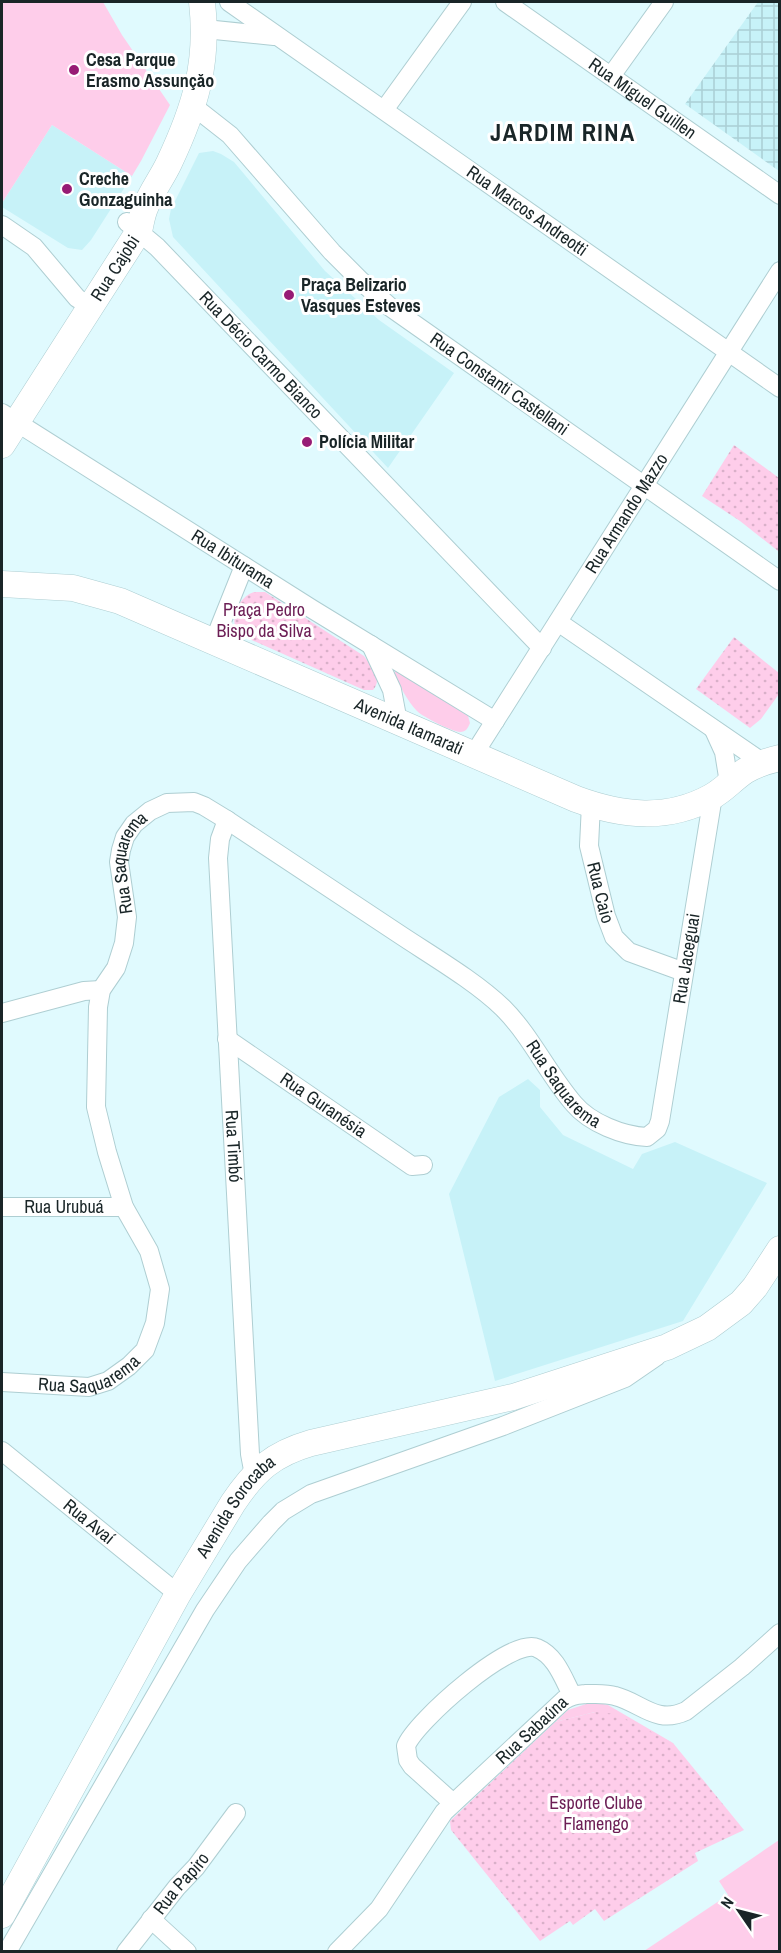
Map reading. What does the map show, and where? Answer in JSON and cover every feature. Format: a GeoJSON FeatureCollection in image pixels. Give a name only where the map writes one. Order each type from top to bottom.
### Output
{"type":"FeatureCollection","features":[{"type":"Feature","properties":{"kind":"main road","name":"Rua Cajobi"},"geometry":{"type":"LineString","coordinates":[[2,445],[5,416],[84,303],[137,220],[178,144],[193,106],[202,62],[205,29],[202,2]]}},
{"type":"Feature","properties":{"kind":"main road","name":"Avenida Itamarati"},"geometry":{"type":"LineString","coordinates":[[2,584],[73,588],[147,612],[398,722],[610,810],[634,814],[654,814],[682,808],[721,790],[745,771],[771,760]]}},
{"type":"Feature","properties":{"kind":"main road","name":"Avenida Itamarati"},"geometry":{"type":"LineString","coordinates":[[2,595],[34,587]]}},
{"type":"Feature","properties":{"kind":"main road","name":"Avenida Sorocaba"},"geometry":{"type":"LineString","coordinates":[[2,1915],[178,1594],[233,1503],[254,1475],[275,1458],[295,1448],[513,1397],[666,1347],[707,1328],[741,1303],[755,1287],[780,1249]]}},
{"type":"Feature","properties":{"kind":"street","name":"Rua Marcos Andreotti"},"geometry":{"type":"LineString","coordinates":[[229,2],[780,388]]}},
{"type":"Feature","properties":{"kind":"street"},"geometry":{"type":"LineString","coordinates":[[384,110],[462,2]]}},
{"type":"Feature","properties":{"kind":"street","name":"Rua Miguel Guillen"},"geometry":{"type":"LineString","coordinates":[[505,2],[780,195]]}},
{"type":"Feature","properties":{"kind":"street"},"geometry":{"type":"LineString","coordinates":[[611,76],[664,2]]}},
{"type":"Feature","properties":{"kind":"street","name":"Rua Marcos Andreotti"},"geometry":{"type":"LineString","coordinates":[[205,29],[276,36]]}},
{"type":"Feature","properties":{"kind":"street","name":"Rua Constanti Castellani"},"geometry":{"type":"LineString","coordinates":[[193,106],[223,128],[332,252],[390,307],[780,581]]}},
{"type":"Feature","properties":{"kind":"street","name":"Rua Décio Carmo Bianco"},"geometry":{"type":"LineString","coordinates":[[137,220],[162,251],[542,648]]}},
{"type":"Feature","properties":{"kind":"street"},"geometry":{"type":"LineString","coordinates":[[2,225],[34,247],[84,303]]}},
{"type":"Feature","properties":{"kind":"street","name":"Rua Armando Mazzo"},"geometry":{"type":"LineString","coordinates":[[474,754],[780,272]]}},
{"type":"Feature","properties":{"kind":"street","name":"Rua Ibiturama"},"geometry":{"type":"LineString","coordinates":[[5,416],[495,721]]}},
{"type":"Feature","properties":{"kind":"street"},"geometry":{"type":"LineString","coordinates":[[214,641],[244,566]]}},
{"type":"Feature","properties":{"kind":"street"},"geometry":{"type":"LineString","coordinates":[[558,622],[713,729],[771,760]]}},
{"type":"Feature","properties":{"kind":"street"},"geometry":{"type":"LineString","coordinates":[[370,644],[392,690],[398,722]]}},
{"type":"Feature","properties":{"kind":"street","name":"Rua Jaceguai"},"geometry":{"type":"LineString","coordinates":[[660,1121],[684,972],[721,790],[724,752],[713,729]]}},
{"type":"Feature","properties":{"kind":"street","name":"Rua Saquarema"},"geometry":{"type":"LineString","coordinates":[[2,1382],[89,1387],[108,1381],[129,1366],[145,1350],[155,1323],[160,1290],[149,1251],[124,1207],[96,1107],[98,1007],[101,990],[116,968],[124,943],[127,917],[119,862],[125,837],[134,824],[150,811],[167,803],[194,802],[228,820],[487,995],[504,1009],[574,1105],[586,1115],[618,1131],[647,1137],[653,1133],[660,1121]]}},
{"type":"Feature","properties":{"kind":"street","name":"Rua Caio"},"geometry":{"type":"LineString","coordinates":[[591,804],[589,846],[606,916],[614,937],[629,952],[684,972]]}},
{"type":"Feature","properties":{"kind":"street","name":"Rua Timbó"},"geometry":{"type":"LineString","coordinates":[[228,820],[220,839],[218,858],[249,1442],[254,1475]]}},
{"type":"Feature","properties":{"kind":"street"},"geometry":{"type":"LineString","coordinates":[[2,1013],[84,991],[101,990]]}},
{"type":"Feature","properties":{"kind":"street","name":"Rua Guranésia"},"geometry":{"type":"LineString","coordinates":[[227,1039],[412,1166],[423,1165]]}},
{"type":"Feature","properties":{"kind":"street","name":"Rua Urubuá"},"geometry":{"type":"LineString","coordinates":[[2,1207],[124,1207]]}},
{"type":"Feature","properties":{"kind":"street","name":"Avenida Sorocaba"},"geometry":{"type":"LineString","coordinates":[[7,1952],[190,1633],[238,1561],[282,1511],[311,1494],[503,1426],[625,1378],[650,1362],[666,1347]]}},
{"type":"Feature","properties":{"kind":"street","name":"Rua Avaí"},"geometry":{"type":"LineString","coordinates":[[2,1450],[178,1594]]}},
{"type":"Feature","properties":{"kind":"street","name":"Rua Sabaúna"},"geometry":{"type":"LineString","coordinates":[[337,1952],[379,1910],[444,1812],[554,1709],[572,1695],[608,1694],[663,1717],[676,1716],[686,1711],[735,1673],[780,1633]]}},
{"type":"Feature","properties":{"kind":"street"},"geometry":{"type":"LineString","coordinates":[[453,1803],[408,1760],[405,1746],[419,1725],[474,1676],[529,1646],[537,1647],[551,1658],[572,1695]]}},
{"type":"Feature","properties":{"kind":"street","name":"Rua Papiro"},"geometry":{"type":"LineString","coordinates":[[126,1952],[196,1867],[236,1813]]}},
{"type":"Feature","properties":{"kind":"street"},"geometry":{"type":"LineString","coordinates":[[151,1919],[187,1952]]}},
{"type":"Feature","properties":{"kind":"shaded area"},"geometry":{"type":"Polygon","coordinates":[[[758,2],[779,2],[779,171],[685,104],[758,2]]]}},
{"type":"Feature","properties":{"kind":"shaded area","name":"Creche Gonzaguinha"},"geometry":{"type":"Polygon","coordinates":[[[52,125],[132,176],[91,240],[82,250],[68,248],[2,207],[2,203],[52,125]]]}},
{"type":"Feature","properties":{"kind":"shaded area","name":"Praça Belizario Vasques Esteves"},"geometry":{"type":"Polygon","coordinates":[[[213,151],[234,162],[325,271],[379,320],[454,373],[388,468],[173,237],[169,219],[171,209],[199,153],[213,151]]]}},
{"type":"Feature","properties":{"kind":"shaded area"},"geometry":{"type":"Polygon","coordinates":[[[528,1079],[540,1090],[540,1107],[563,1135],[633,1169],[642,1154],[675,1142],[767,1183],[683,1321],[495,1381],[449,1194],[499,1097],[528,1079]]]}},
{"type":"Feature","properties":{"kind":"green space","name":"Cesa Parque Erasmo Assunçăo"},"geometry":{"type":"Polygon","coordinates":[[[2,2],[103,2],[122,35],[170,105],[132,176],[52,125],[2,203],[2,2]]]}},
{"type":"Feature","properties":{"kind":"green space"},"geometry":{"type":"Polygon","coordinates":[[[734,445],[779,478],[778,551],[740,521],[702,496],[734,445]]]}},
{"type":"Feature","properties":{"kind":"green space","name":"Praça Pedro Bispo da Silva"},"geometry":{"type":"Polygon","coordinates":[[[254,592],[265,592],[364,656],[377,677],[373,690],[364,690],[238,634],[234,622],[237,609],[243,599],[254,592]]]}},
{"type":"Feature","properties":{"kind":"green space"},"geometry":{"type":"Polygon","coordinates":[[[734,637],[779,673],[779,694],[761,719],[750,728],[696,689],[734,637]]]}},
{"type":"Feature","properties":{"kind":"green space"},"geometry":{"type":"Polygon","coordinates":[[[396,670],[468,716],[470,723],[466,729],[460,732],[451,730],[417,711],[394,674],[396,670]]]}},
{"type":"Feature","properties":{"kind":"green space"},"geometry":{"type":"Polygon","coordinates":[[[592,1702],[608,1705],[673,1743],[595,1712],[555,1722],[568,1710],[592,1702]]]}},
{"type":"Feature","properties":{"kind":"green space","name":"Esporte Clube Flamengo"},"geometry":{"type":"Polygon","coordinates":[[[595,1712],[616,1714],[673,1743],[744,1830],[695,1853],[698,1861],[604,1921],[595,1909],[573,1925],[570,1921],[540,1941],[451,1830],[450,1821],[555,1722],[595,1712]]]}},
{"type":"Feature","properties":{"kind":"green space"},"geometry":{"type":"Polygon","coordinates":[[[779,1840],[779,1951],[644,1951],[728,1895],[719,1881],[779,1840]]]}},
{"type":"Feature","properties":{"kind":"place","name":"Cesa Parque Erasmo Assunçăo"},"geometry":{"type":"Point","coordinates":[74,70]}},
{"type":"Feature","properties":{"kind":"place","name":"Creche Gonzaguinha"},"geometry":{"type":"Point","coordinates":[67,189]}},
{"type":"Feature","properties":{"kind":"place","name":"Praça Belizario Vasques Esteves"},"geometry":{"type":"Point","coordinates":[289,295]}},
{"type":"Feature","properties":{"kind":"place","name":"Polícia Militar"},"geometry":{"type":"Point","coordinates":[307,442]}},
{"type":"Feature","properties":{"kind":"district","name":"JARDIM RINA"},"geometry":{"type":"Point","coordinates":[563,133]}}]}
